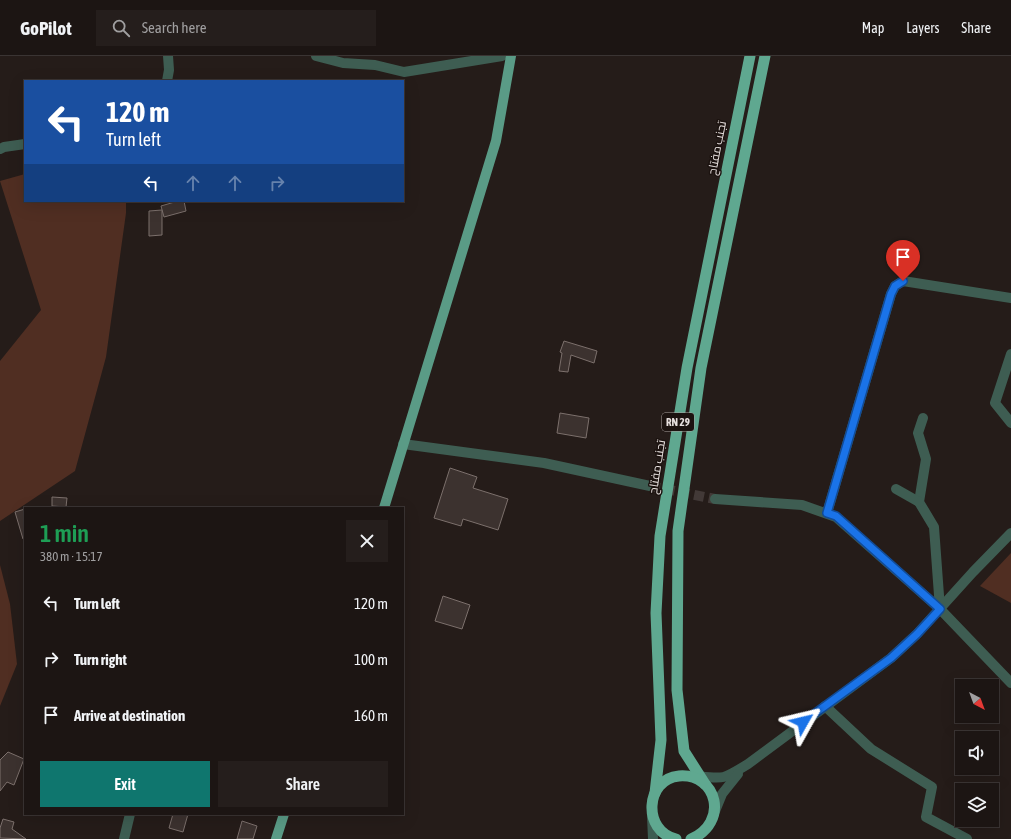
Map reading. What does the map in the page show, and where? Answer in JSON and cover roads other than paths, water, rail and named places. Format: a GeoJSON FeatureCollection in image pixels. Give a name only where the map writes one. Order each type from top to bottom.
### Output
{"type":"FeatureCollection","features":[{"type":"Feature","properties":{"kind":"highway","name":"تجنب مفتاح"},"geometry":{"type":"LineString","coordinates":[[654,820],[651,803],[655,793],[661,740],[656,613],[660,536],[686,368],[750,56]]}},
{"type":"Feature","properties":{"kind":"highway","name":"RN 29"},"geometry":{"type":"LineString","coordinates":[[702,780],[684,751],[677,690],[678,531],[701,368],[765,56]]}},
{"type":"Feature","properties":{"kind":"highway"},"geometry":{"type":"LineString","coordinates":[[655,793],[668,779],[687,776],[702,780],[711,792],[714,801],[714,816],[700,838]]}},
{"type":"Feature","properties":{"kind":"highway"},"geometry":{"type":"LineString","coordinates":[[654,820],[664,839]]}},
{"type":"Feature","properties":{"kind":"highway"},"geometry":{"type":"LineString","coordinates":[[654,820],[663,833],[676,839]]}},
{"type":"Feature","properties":{"kind":"main road"},"geometry":{"type":"LineString","coordinates":[[384,507],[496,141],[511,56]]}},
{"type":"Feature","properties":{"kind":"main road"},"geometry":{"type":"LineString","coordinates":[[276,839],[284,815]]}},
{"type":"Feature","properties":{"kind":"street"},"geometry":{"type":"LineString","coordinates":[[167,80],[169,70],[168,56]]}},
{"type":"Feature","properties":{"kind":"street"},"geometry":{"type":"LineString","coordinates":[[316,56],[343,63],[375,66],[404,72],[502,56]]}},
{"type":"Feature","properties":{"kind":"street"},"geometry":{"type":"LineString","coordinates":[[0,149],[24,144]]}},
{"type":"Feature","properties":{"kind":"street"},"geometry":{"type":"LineString","coordinates":[[827,513],[891,294],[895,286],[903,281],[1011,298]]}},
{"type":"Feature","properties":{"kind":"street"},"geometry":{"type":"LineString","coordinates":[[1011,354],[995,403],[1011,423]]}},
{"type":"Feature","properties":{"kind":"street"},"geometry":{"type":"LineString","coordinates":[[919,502],[926,460],[918,433],[923,418]]}},
{"type":"Feature","properties":{"kind":"street"},"geometry":{"type":"LineString","coordinates":[[403,444],[544,463],[650,486]]}},
{"type":"Feature","properties":{"kind":"street"},"geometry":{"type":"LineString","coordinates":[[896,489],[919,502],[934,527],[940,609]]}},
{"type":"Feature","properties":{"kind":"street"},"geometry":{"type":"LineString","coordinates":[[715,499],[802,505],[836,516],[940,609],[1011,683]]}},
{"type":"Feature","properties":{"kind":"street"},"geometry":{"type":"LineString","coordinates":[[702,780],[727,777],[748,764],[891,658],[917,634],[1011,533]]}},
{"type":"Feature","properties":{"kind":"street"},"geometry":{"type":"LineString","coordinates":[[825,706],[871,749],[932,787],[926,817],[967,839]]}},
{"type":"Feature","properties":{"kind":"street"},"geometry":{"type":"LineString","coordinates":[[714,816],[718,802],[728,784],[748,764]]}},
{"type":"Feature","properties":{"kind":"street"},"geometry":{"type":"LineString","coordinates":[[124,839],[130,815]]}},
{"type":"Feature","properties":{"kind":"street"},"geometry":{"type":"LineString","coordinates":[[653,839],[654,820]]}},
{"type":"Feature","properties":{"kind":"tunnel"},"geometry":{"type":"LineString","coordinates":[[650,486],[715,499]]}}]}
